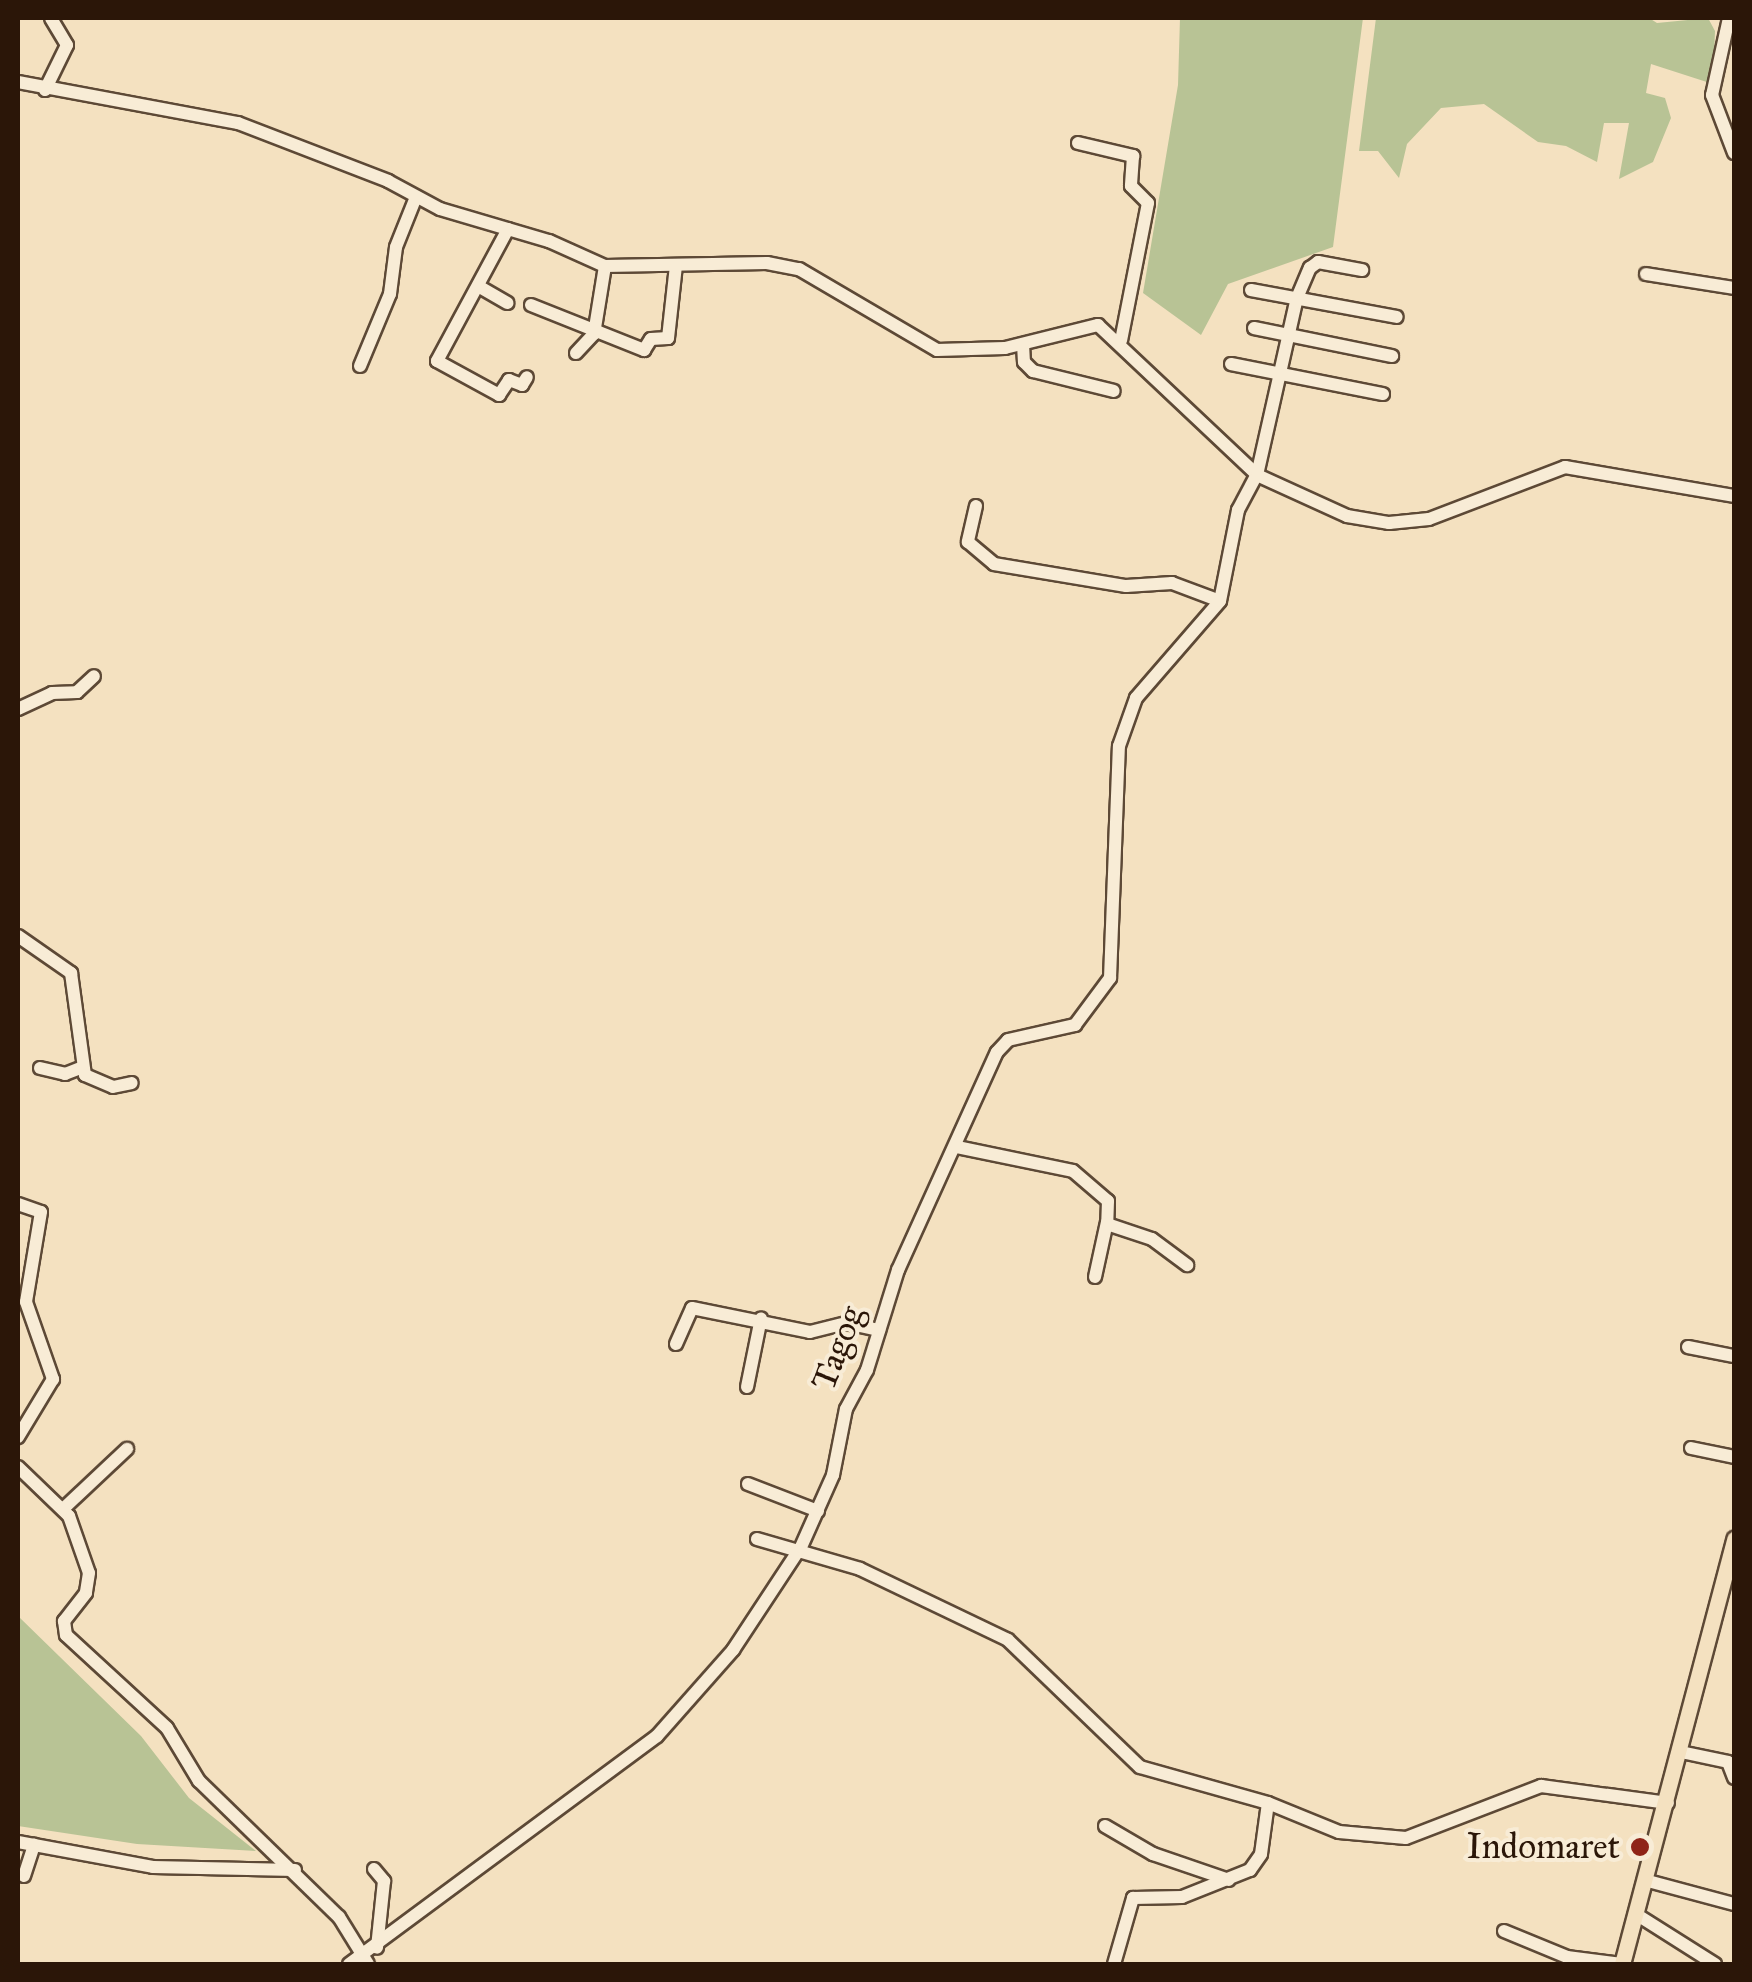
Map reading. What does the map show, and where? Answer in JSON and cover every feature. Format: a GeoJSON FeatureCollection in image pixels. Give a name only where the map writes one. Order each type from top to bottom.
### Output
{"type":"FeatureCollection","features":[{"type":"Feature","properties":{"kind":"main road"},"geometry":{"type":"LineString","coordinates":[[1622,1964],[1648,1881],[1734,1540]]}},
{"type":"Feature","properties":{"kind":"street"},"geometry":{"type":"LineString","coordinates":[[45,90],[67,45],[51,18]]}},
{"type":"Feature","properties":{"kind":"street"},"geometry":{"type":"LineString","coordinates":[[1728,18],[1712,95],[1734,152]]}},
{"type":"Feature","properties":{"kind":"street"},"geometry":{"type":"LineString","coordinates":[[18,82],[238,123],[416,197],[606,266],[767,263],[799,270],[937,350],[975,353],[1087,325],[1106,328],[1256,475],[1347,516],[1389,523],[1428,519],[1566,466],[1734,496]]}},
{"type":"Feature","properties":{"kind":"street"},"geometry":{"type":"LineString","coordinates":[[1078,142],[1133,156],[1131,186],[1148,203],[1121,340]]}},
{"type":"Feature","properties":{"kind":"street"},"geometry":{"type":"LineString","coordinates":[[360,366],[385,307],[396,247],[416,197]]}},
{"type":"Feature","properties":{"kind":"street"},"geometry":{"type":"LineString","coordinates":[[508,229],[437,361],[499,395],[509,380],[522,386],[527,377]]}},
{"type":"Feature","properties":{"kind":"street"},"geometry":{"type":"LineString","coordinates":[[976,506],[968,542],[994,564],[1126,586],[1172,583],[1220,601],[1238,510],[1256,475],[1297,298],[1318,262],[1362,270]]}},
{"type":"Feature","properties":{"kind":"street"},"geometry":{"type":"LineString","coordinates":[[576,353],[594,334],[606,266]]}},
{"type":"Feature","properties":{"kind":"street"},"geometry":{"type":"LineString","coordinates":[[531,305],[640,350],[650,340],[666,340],[676,266]]}},
{"type":"Feature","properties":{"kind":"street"},"geometry":{"type":"LineString","coordinates":[[1646,274],[1734,288]]}},
{"type":"Feature","properties":{"kind":"street"},"geometry":{"type":"LineString","coordinates":[[478,286],[508,303]]}},
{"type":"Feature","properties":{"kind":"street"},"geometry":{"type":"LineString","coordinates":[[1251,290],[1397,317]]}},
{"type":"Feature","properties":{"kind":"street"},"geometry":{"type":"LineString","coordinates":[[1254,328],[1392,356]]}},
{"type":"Feature","properties":{"kind":"street"},"geometry":{"type":"LineString","coordinates":[[1023,344],[1024,362],[1033,372],[1114,391]]}},
{"type":"Feature","properties":{"kind":"street"},"geometry":{"type":"LineString","coordinates":[[1231,364],[1383,394]]}},
{"type":"Feature","properties":{"kind":"street","name":"Tagog"},"geometry":{"type":"LineString","coordinates":[[350,1964],[371,1956],[658,1736],[734,1650],[801,1546],[834,1475],[846,1410],[898,1270],[1002,1046],[1075,1026],[1110,978],[1119,746],[1136,698],[1220,601]]}},
{"type":"Feature","properties":{"kind":"street"},"geometry":{"type":"LineString","coordinates":[[18,709],[52,692],[78,692],[94,676]]}},
{"type":"Feature","properties":{"kind":"street"},"geometry":{"type":"LineString","coordinates":[[18,936],[71,974],[87,1078],[108,1086],[132,1083]]}},
{"type":"Feature","properties":{"kind":"street"},"geometry":{"type":"LineString","coordinates":[[40,1068],[65,1074],[84,1067]]}},
{"type":"Feature","properties":{"kind":"street"},"geometry":{"type":"LineString","coordinates":[[957,1147],[1073,1171],[1108,1201],[1096,1277]]}},
{"type":"Feature","properties":{"kind":"street"},"geometry":{"type":"LineString","coordinates":[[18,1204],[41,1212],[26,1302],[53,1379],[18,1437]]}},
{"type":"Feature","properties":{"kind":"street"},"geometry":{"type":"LineString","coordinates":[[1107,1222],[1152,1239],[1187,1266]]}},
{"type":"Feature","properties":{"kind":"street"},"geometry":{"type":"LineString","coordinates":[[676,1344],[688,1309],[761,1318],[810,1332],[846,1323],[878,1330]]}},
{"type":"Feature","properties":{"kind":"street"},"geometry":{"type":"LineString","coordinates":[[747,1387],[761,1318]]}},
{"type":"Feature","properties":{"kind":"street"},"geometry":{"type":"LineString","coordinates":[[1688,1347],[1734,1356]]}},
{"type":"Feature","properties":{"kind":"street"},"geometry":{"type":"LineString","coordinates":[[1692,1448],[1734,1457]]}},
{"type":"Feature","properties":{"kind":"street"},"geometry":{"type":"LineString","coordinates":[[63,1510],[127,1450]]}},
{"type":"Feature","properties":{"kind":"street"},"geometry":{"type":"LineString","coordinates":[[18,1467],[63,1510],[90,1579],[64,1631],[167,1728],[200,1780],[295,1870],[371,1956]]}},
{"type":"Feature","properties":{"kind":"street"},"geometry":{"type":"LineString","coordinates":[[748,1484],[818,1511]]}},
{"type":"Feature","properties":{"kind":"street"},"geometry":{"type":"LineString","coordinates":[[757,1539],[801,1546],[860,1569],[1028,1652],[1140,1767],[1268,1804],[1339,1832],[1388,1840],[1541,1786],[1668,1804]]}},
{"type":"Feature","properties":{"kind":"street"},"geometry":{"type":"LineString","coordinates":[[1682,1752],[1728,1762],[1734,1778]]}},
{"type":"Feature","properties":{"kind":"street"},"geometry":{"type":"LineString","coordinates":[[1114,1964],[1133,1898],[1171,1899],[1229,1880],[1255,1865],[1268,1804]]}},
{"type":"Feature","properties":{"kind":"street"},"geometry":{"type":"LineString","coordinates":[[1104,1826],[1153,1854],[1229,1880]]}},
{"type":"Feature","properties":{"kind":"street"},"geometry":{"type":"LineString","coordinates":[[18,1842],[153,1867],[295,1870]]}},
{"type":"Feature","properties":{"kind":"street"},"geometry":{"type":"LineString","coordinates":[[24,1876],[34,1845]]}},
{"type":"Feature","properties":{"kind":"street"},"geometry":{"type":"LineString","coordinates":[[371,1956],[384,1880],[374,1869]]}},
{"type":"Feature","properties":{"kind":"street"},"geometry":{"type":"LineString","coordinates":[[1648,1881],[1734,1904]]}},
{"type":"Feature","properties":{"kind":"street"},"geometry":{"type":"LineString","coordinates":[[1638,1916],[1715,1964]]}},
{"type":"Feature","properties":{"kind":"street"},"geometry":{"type":"LineString","coordinates":[[1504,1931],[1567,1957],[1622,1964]]}},
{"type":"Feature","properties":{"kind":"green space"},"geometry":{"type":"Polygon","coordinates":[[[1180,18],[1363,18],[1333,247],[1228,284],[1201,335],[1143,293],[1178,85],[1180,18]]]}},
{"type":"Feature","properties":{"kind":"green space"},"geometry":{"type":"Polygon","coordinates":[[[1376,18],[1649,18],[1657,23],[1708,18],[1715,31],[1713,84],[1651,64],[1646,93],[1665,98],[1671,118],[1653,162],[1619,179],[1629,123],[1604,123],[1597,162],[1566,146],[1538,142],[1484,104],[1441,108],[1407,144],[1399,178],[1378,151],[1359,151],[1376,18]]]}},
{"type":"Feature","properties":{"kind":"green space"},"geometry":{"type":"Polygon","coordinates":[[[18,1616],[141,1736],[189,1798],[256,1851],[137,1844],[18,1826],[18,1616]]]}},
{"type":"Feature","properties":{"kind":"place","name":"Indomaret"},"geometry":{"type":"Point","coordinates":[1640,1847]}}]}
